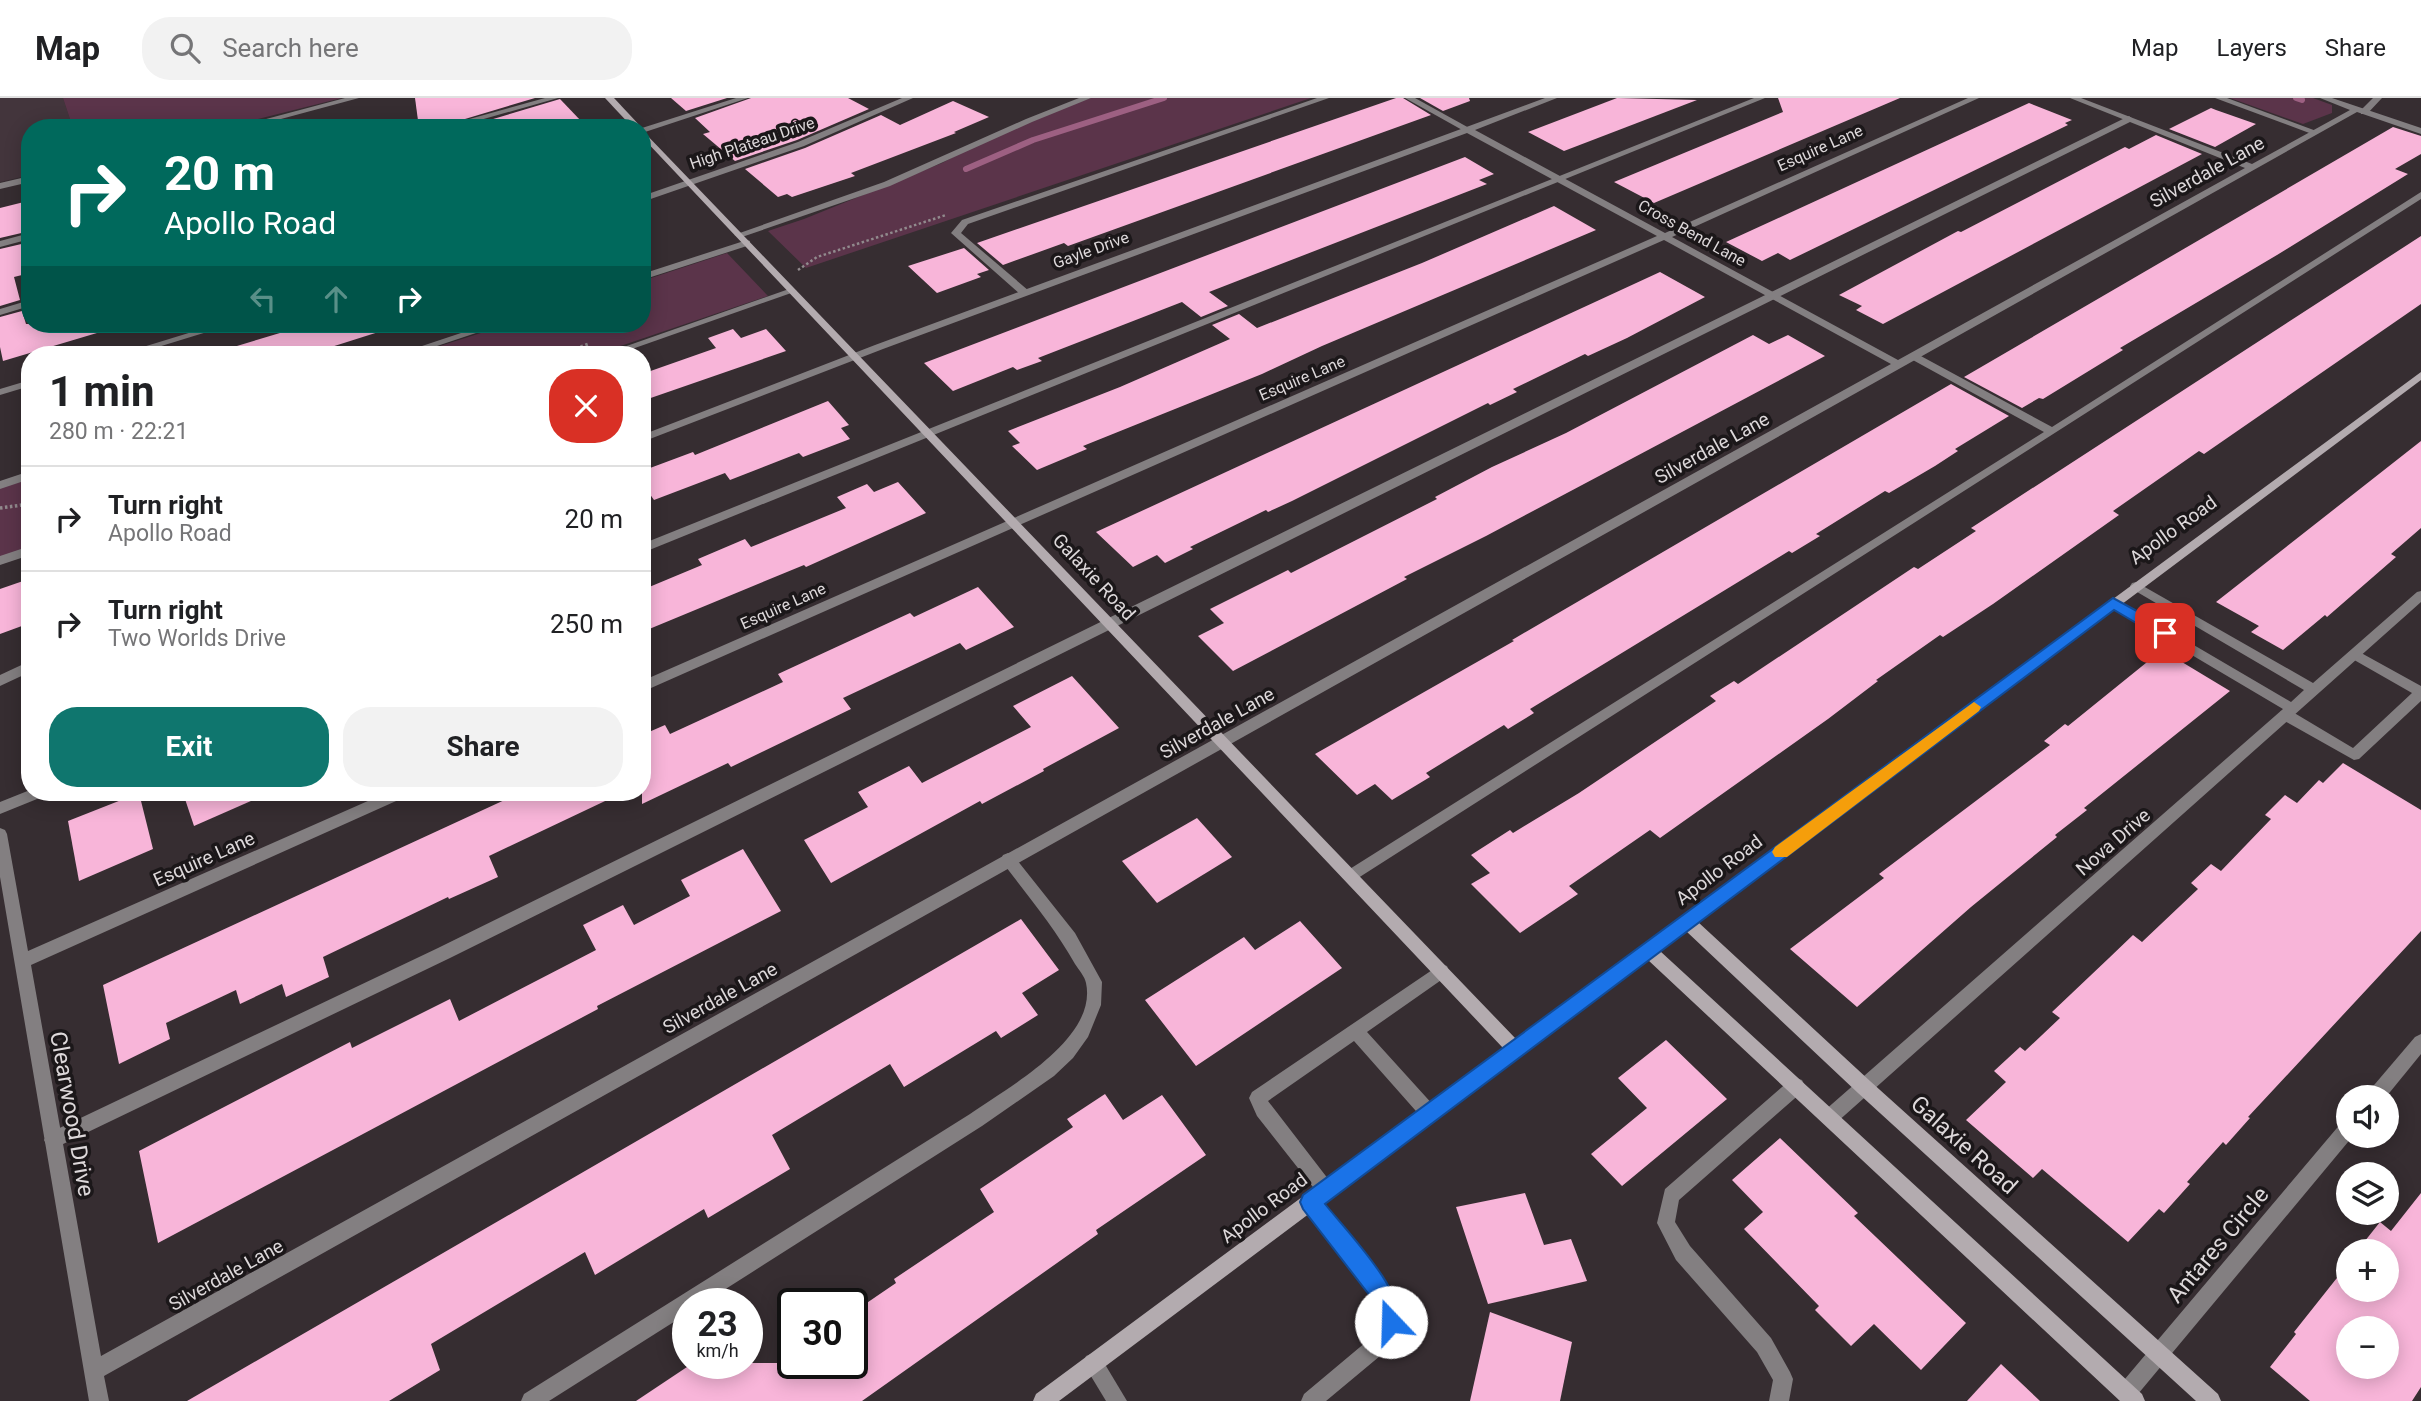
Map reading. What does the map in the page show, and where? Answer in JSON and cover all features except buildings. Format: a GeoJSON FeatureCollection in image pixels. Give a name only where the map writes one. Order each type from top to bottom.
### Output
{"type":"FeatureCollection","features":[{"type":"Feature","properties":{"kind":"street"},"geometry":{"type":"LineString","coordinates":[[272,119],[355,98]]}},
{"type":"Feature","properties":{"kind":"street"},"geometry":{"type":"LineString","coordinates":[[475,119],[554,98]]}},
{"type":"Feature","properties":{"kind":"street"},"geometry":{"type":"LineString","coordinates":[[609,98],[629,119]]}},
{"type":"Feature","properties":{"kind":"street"},"geometry":{"type":"LineString","coordinates":[[651,129],[744,98]]}},
{"type":"Feature","properties":{"kind":"street","name":"High Plateau Drive"},"geometry":{"type":"LineString","coordinates":[[651,196],[801,144],[909,98]]}},
{"type":"Feature","properties":{"kind":"street"},"geometry":{"type":"LineString","coordinates":[[651,274],[855,197],[936,163],[1038,114],[1087,98]]}},
{"type":"Feature","properties":{"kind":"street"},"geometry":{"type":"LineString","coordinates":[[1026,293],[956,233],[965,222],[1325,98]]}},
{"type":"Feature","properties":{"kind":"street","name":"Cross Bend Lane"},"geometry":{"type":"LineString","coordinates":[[1409,98],[1900,365]]}},
{"type":"Feature","properties":{"kind":"street","name":"Gayle Drive"},"geometry":{"type":"LineString","coordinates":[[651,436],[856,356],[1553,98]]}},
{"type":"Feature","properties":{"kind":"street"},"geometry":{"type":"LineString","coordinates":[[651,545],[1761,98]]}},
{"type":"Feature","properties":{"kind":"street","name":"Esquire Lane"},"geometry":{"type":"LineString","coordinates":[[651,683],[1975,98]]}},
{"type":"Feature","properties":{"kind":"street"},"geometry":{"type":"LineString","coordinates":[[2074,98],[2253,168]]}},
{"type":"Feature","properties":{"kind":"street"},"geometry":{"type":"LineString","coordinates":[[2219,98],[2315,132]]}},
{"type":"Feature","properties":{"kind":"street"},"geometry":{"type":"LineString","coordinates":[[2324,98],[2421,131]]}},
{"type":"Feature","properties":{"kind":"street","name":"Silverdale Lane"},"geometry":{"type":"LineString","coordinates":[[94,1370],[2315,132],[2360,111],[2378,98]]}},
{"type":"Feature","properties":{"kind":"street"},"geometry":{"type":"LineString","coordinates":[[53,1140],[444,953],[2129,119]]}},
{"type":"Feature","properties":{"kind":"street","name":"Galaxie Road"},"geometry":{"type":"LineString","coordinates":[[651,142],[1516,1050]]}},
{"type":"Feature","properties":{"kind":"street"},"geometry":{"type":"LineString","coordinates":[[0,187],[21,181]]}},
{"type":"Feature","properties":{"kind":"street"},"geometry":{"type":"LineString","coordinates":[[1350,876],[2421,195]]}},
{"type":"Feature","properties":{"kind":"street"},"geometry":{"type":"LineString","coordinates":[[0,244],[21,238]]}},
{"type":"Feature","properties":{"kind":"street"},"geometry":{"type":"LineString","coordinates":[[632,346],[792,291]]}},
{"type":"Feature","properties":{"kind":"street"},"geometry":{"type":"LineString","coordinates":[[0,312],[21,306]]}},
{"type":"Feature","properties":{"kind":"street"},"geometry":{"type":"LineString","coordinates":[[153,346],[197,333]]}},
{"type":"Feature","properties":{"kind":"street"},"geometry":{"type":"LineString","coordinates":[[428,346],[470,333]]}},
{"type":"Feature","properties":{"kind":"street"},"geometry":{"type":"LineString","coordinates":[[1915,357],[2052,432]]}},
{"type":"Feature","properties":{"kind":"street","name":"Apollo Road"},"geometry":{"type":"LineString","coordinates":[[1043,1401],[2421,375]]}},
{"type":"Feature","properties":{"kind":"street"},"geometry":{"type":"LineString","coordinates":[[0,392],[21,386]]}},
{"type":"Feature","properties":{"kind":"street"},"geometry":{"type":"LineString","coordinates":[[0,485],[21,478]]}},
{"type":"Feature","properties":{"kind":"street"},"geometry":{"type":"LineString","coordinates":[[0,561],[21,554]]}},
{"type":"Feature","properties":{"kind":"street"},"geometry":{"type":"LineString","coordinates":[[2136,586],[2315,690]]}},
{"type":"Feature","properties":{"kind":"street","name":"Nova Drive"},"geometry":{"type":"LineString","coordinates":[[1830,1117],[2421,595]]}},
{"type":"Feature","properties":{"kind":"street"},"geometry":{"type":"LineString","coordinates":[[2113,603],[2290,712],[2354,755],[2421,692],[2354,654]]}},
{"type":"Feature","properties":{"kind":"street"},"geometry":{"type":"LineString","coordinates":[[1,680],[21,670]]}},
{"type":"Feature","properties":{"kind":"street"},"geometry":{"type":"LineString","coordinates":[[0,808],[21,799]]}},
{"type":"Feature","properties":{"kind":"street","name":"Esquire Lane"},"geometry":{"type":"LineString","coordinates":[[23,961],[383,801]]}},
{"type":"Feature","properties":{"kind":"street","name":"Clearwood Drive"},"geometry":{"type":"LineString","coordinates":[[0,834],[99,1401]]}},
{"type":"Feature","properties":{"kind":"street"},"geometry":{"type":"LineString","coordinates":[[531,1401],[976,1120],[1048,1070],[1067,1053],[1086,1023],[1093,1005],[1094,982],[1069,938],[1008,859]]}},
{"type":"Feature","properties":{"kind":"street","name":"Galaxie Road"},"geometry":{"type":"LineString","coordinates":[[1687,922],[1864,1087],[2211,1401]]}},
{"type":"Feature","properties":{"kind":"street"},"geometry":{"type":"LineString","coordinates":[[1648,951],[2130,1397]]}},
{"type":"Feature","properties":{"kind":"street"},"geometry":{"type":"LineString","coordinates":[[1311,1401],[1379,1344],[1391,1322],[1386,1300],[1263,1110],[1258,1098],[1441,971]]}},
{"type":"Feature","properties":{"kind":"street"},"geometry":{"type":"LineString","coordinates":[[1356,1031],[1429,1113]]}},
{"type":"Feature","properties":{"kind":"street"},"geometry":{"type":"LineString","coordinates":[[2385,1085],[2421,1042]]}},
{"type":"Feature","properties":{"kind":"street"},"geometry":{"type":"LineString","coordinates":[[1779,1401],[1783,1379],[1764,1345],[1683,1253],[1666,1223],[1671,1195],[1796,1086]]}},
{"type":"Feature","properties":{"kind":"street","name":"Antares Circle"},"geometry":{"type":"LineString","coordinates":[[2130,1397],[2157,1353],[2336,1142]]}},
{"type":"Feature","properties":{"kind":"street"},"geometry":{"type":"LineString","coordinates":[[1093,1363],[1117,1401]]}},
{"type":"Feature","properties":{"kind":"path"},"geometry":{"type":"LineString","coordinates":[[0,508],[21,505]]}},
{"type":"Feature","properties":{"kind":"shaded area"},"geometry":{"type":"Polygon","coordinates":[[[0,98],[63,98],[70,119],[21,119],[21,177],[0,182],[0,98]]]}},
{"type":"Feature","properties":{"kind":"shaded area"},"geometry":{"type":"Polygon","coordinates":[[[63,98],[342,98],[258,119],[70,119],[63,98]]]}},
{"type":"Feature","properties":{"kind":"shaded area"},"geometry":{"type":"Polygon","coordinates":[[[1091,98],[1311,98],[806,268],[768,231],[942,163],[1021,122],[1091,98]]]}},
{"type":"Feature","properties":{"kind":"shaded area"},"geometry":{"type":"Polygon","coordinates":[[[2230,98],[2313,98],[2332,105],[2332,113],[2303,124],[2230,98]]]}},
{"type":"Feature","properties":{"kind":"shaded area"},"geometry":{"type":"Polygon","coordinates":[[[727,253],[768,296],[621,346],[440,346],[481,333],[651,333],[651,278],[727,253]]]}},
{"type":"Feature","properties":{"kind":"shaded area"},"geometry":{"type":"Polygon","coordinates":[[[21,482],[21,550],[0,558],[0,488],[21,482]]]}},
{"type":"Feature","properties":{"kind":"waterway"},"geometry":{"type":"LineString","coordinates":[[966,169],[1033,140],[1164,98]]}},
{"type":"Feature","properties":{"kind":"waterway"},"geometry":{"type":"LineString","coordinates":[[2296,98],[2302,100]]}},
{"type":"Feature","properties":{"kind":"slow traffic"},"geometry":{"type":"LineString","coordinates":[[1781,852],[1974,707]]}},
{"type":"Feature","properties":{"kind":"route"},"geometry":{"type":"LineString","coordinates":[[1391,1322],[1386,1300],[1310,1202],[2113,603],[2165,633]]}}]}
